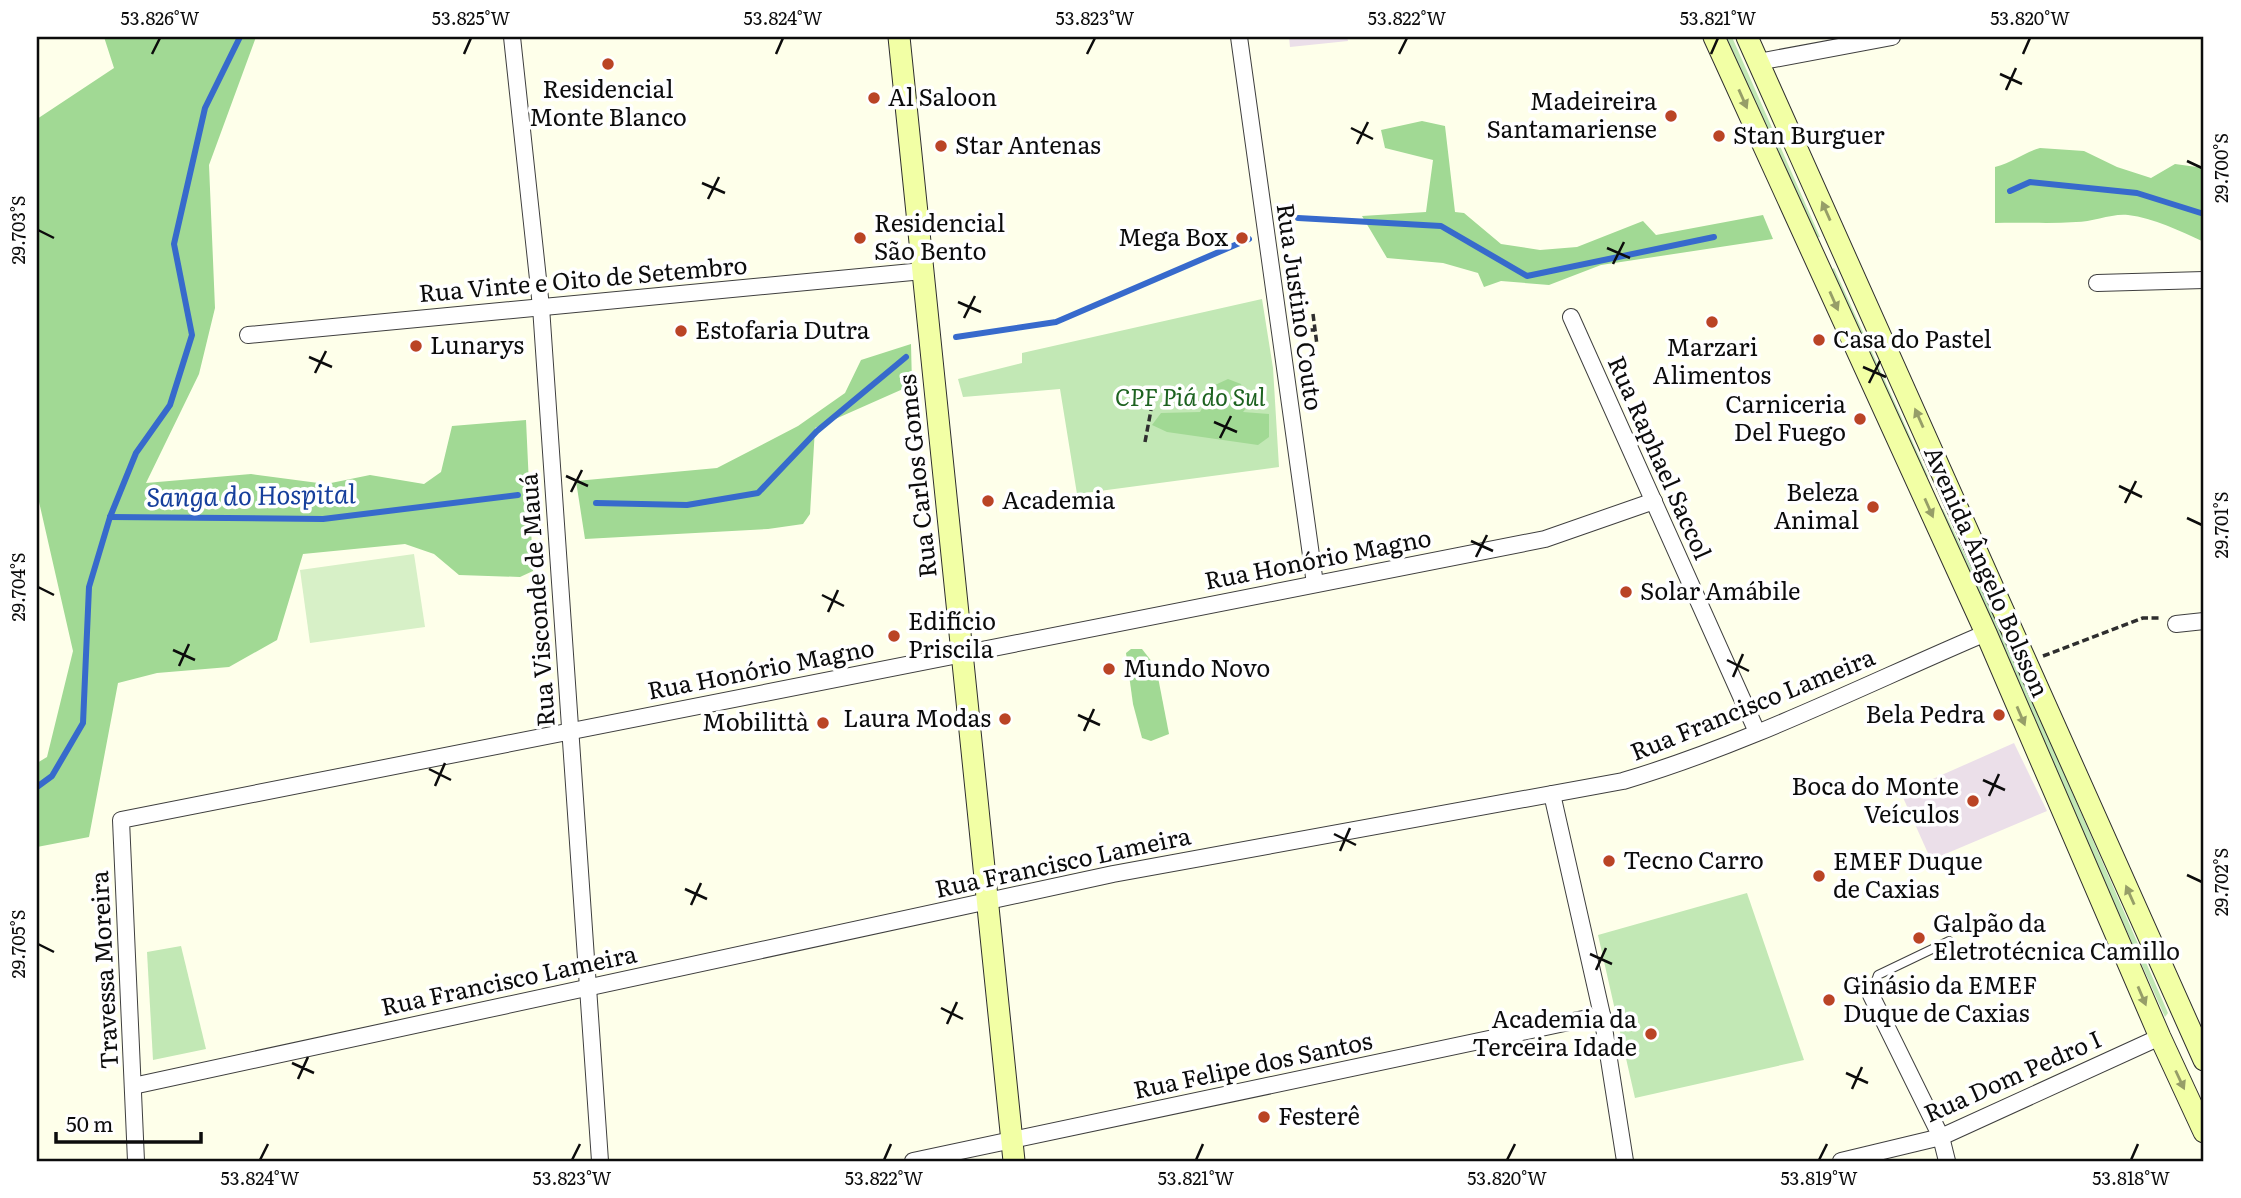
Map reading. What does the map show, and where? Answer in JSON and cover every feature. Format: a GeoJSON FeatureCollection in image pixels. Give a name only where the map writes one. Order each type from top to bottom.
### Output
{"type":"FeatureCollection","features":[{"type":"Feature","properties":{"kind":"main road","name":"Rua Carlos Gomes"},"geometry":{"type":"LineString","coordinates":[[899,37],[1013,1151]]}},
{"type":"Feature","properties":{"kind":"main road","name":"Avenida Ângelo Bolsson"},"geometry":{"type":"LineString","coordinates":[[1714,37],[1986,633],[2160,1037],[2204,1132]]}},
{"type":"Feature","properties":{"kind":"main road","name":"Avenida Ângelo Bolsson"},"geometry":{"type":"LineString","coordinates":[[1747,37],[2028,663],[2196,1024],[2204,1060]]}},
{"type":"Feature","properties":{"kind":"main road"},"geometry":{"type":"LineString","coordinates":[[2160,1037],[2196,1024]]}},
{"type":"Feature","properties":{"kind":"street","name":"Rua Visconde de Mauá"},"geometry":{"type":"LineString","coordinates":[[512,37],[541,307],[600,1161]]}},
{"type":"Feature","properties":{"kind":"street","name":"Rua Justino Couto"},"geometry":{"type":"LineString","coordinates":[[1238,37],[1315,584]]}},
{"type":"Feature","properties":{"kind":"street"},"geometry":{"type":"LineString","coordinates":[[1758,62],[1892,37]]}},
{"type":"Feature","properties":{"kind":"street","name":"Rua Vinte e Oito de Setembro"},"geometry":{"type":"LineString","coordinates":[[248,335],[923,271]]}},
{"type":"Feature","properties":{"kind":"street"},"geometry":{"type":"LineString","coordinates":[[2097,283],[2204,280]]}},
{"type":"Feature","properties":{"kind":"street","name":"Rua Raphael Saccol"},"geometry":{"type":"LineString","coordinates":[[1572,317],[1758,732]]}},
{"type":"Feature","properties":{"kind":"street","name":"Rua Honório Magno"},"geometry":{"type":"LineString","coordinates":[[121,820],[1545,539],[1654,501]]}},
{"type":"Feature","properties":{"kind":"street"},"geometry":{"type":"LineString","coordinates":[[2176,624],[2204,621]]}},
{"type":"Feature","properties":{"kind":"street","name":"Rua Francisco Lameira"},"geometry":{"type":"LineString","coordinates":[[133,1086],[1113,874],[1623,781],[1654,772],[1758,732],[1986,633]]}},
{"type":"Feature","properties":{"kind":"street"},"geometry":{"type":"LineString","coordinates":[[1552,794],[1602,1015],[1625,1161]]}},
{"type":"Feature","properties":{"kind":"street","name":"Travessa Moreira"},"geometry":{"type":"LineString","coordinates":[[121,820],[136,1161]]}},
{"type":"Feature","properties":{"kind":"street"},"geometry":{"type":"LineString","coordinates":[[1871,995],[1941,1137],[1947,1161]]}},
{"type":"Feature","properties":{"kind":"street","name":"Rua Felipe dos Santos"},"geometry":{"type":"LineString","coordinates":[[913,1161],[1013,1151],[1602,1015]]}},
{"type":"Feature","properties":{"kind":"street","name":"Rua Dom Pedro I"},"geometry":{"type":"LineString","coordinates":[[1841,1161],[1941,1137],[2160,1037]]}},
{"type":"Feature","properties":{"kind":"lane"},"geometry":{"type":"LineString","coordinates":[[1871,995],[1878,975],[1949,941]]}},
{"type":"Feature","properties":{"kind":"path"},"geometry":{"type":"LineString","coordinates":[[1313,314],[1317,345]]}},
{"type":"Feature","properties":{"kind":"path"},"geometry":{"type":"LineString","coordinates":[[1300,330],[1315,330]]}},
{"type":"Feature","properties":{"kind":"path"},"geometry":{"type":"LineString","coordinates":[[1145,442],[1151,410]]}},
{"type":"Feature","properties":{"kind":"path"},"geometry":{"type":"LineString","coordinates":[[2028,663],[2143,618],[2157,617],[2176,624]]}},
{"type":"Feature","properties":{"kind":"shaded area"},"geometry":{"type":"Polygon","coordinates":[[[1289,37],[1347,37],[1348,41],[1290,47],[1289,37]]]}},
{"type":"Feature","properties":{"kind":"shaded area","name":"Boca do Monte Veículos"},"geometry":{"type":"Polygon","coordinates":[[[2014,743],[2047,811],[1931,860],[1901,793],[2014,743]]]}},
{"type":"Feature","properties":{"kind":"green space"},"geometry":{"type":"Polygon","coordinates":[[[104,37],[256,37],[209,165],[215,308],[199,374],[146,483],[251,474],[326,484],[370,475],[424,484],[441,472],[452,426],[526,420],[533,571],[520,577],[459,575],[434,554],[405,544],[303,554],[277,640],[229,667],[157,673],[118,683],[89,837],[37,847],[37,763],[47,757],[73,651],[37,493],[37,119],[114,68],[104,37]]]}},
{"type":"Feature","properties":{"kind":"green space"},"geometry":{"type":"Polygon","coordinates":[[[1724,37],[1732,37],[1820,237],[1816,238],[1724,37]]]}},
{"type":"Feature","properties":{"kind":"green space"},"geometry":{"type":"Polygon","coordinates":[[[1422,121],[1445,126],[1455,212],[1464,213],[1501,244],[1540,250],[1577,247],[1643,221],[1656,235],[1763,215],[1773,239],[1601,265],[1549,285],[1501,281],[1484,287],[1478,273],[1443,263],[1387,258],[1362,216],[1426,212],[1433,160],[1385,148],[1381,130],[1422,121]]]}},
{"type":"Feature","properties":{"kind":"green space"},"geometry":{"type":"Polygon","coordinates":[[[2040,148],[2084,151],[2117,167],[2151,178],[2175,164],[2204,168],[2204,242],[2157,222],[2128,215],[2076,222],[1995,223],[1995,167],[2040,148]]]}},
{"type":"Feature","properties":{"kind":"green space"},"geometry":{"type":"Polygon","coordinates":[[[1834,268],[1928,476],[1926,478],[1831,270],[1834,268]]]}},
{"type":"Feature","properties":{"kind":"green space","name":"CPF Piá do Sul"},"geometry":{"type":"Polygon","coordinates":[[[1262,299],[1273,368],[1279,467],[1077,494],[1060,389],[963,397],[958,379],[1022,363],[1022,353],[1262,299]]]}},
{"type":"Feature","properties":{"kind":"green space"},"geometry":{"type":"Polygon","coordinates":[[[911,344],[912,385],[815,428],[810,514],[803,524],[768,529],[585,539],[576,481],[717,468],[798,426],[845,393],[861,360],[911,344]]]}},
{"type":"Feature","properties":{"kind":"green space"},"geometry":{"type":"Polygon","coordinates":[[[1228,379],[1241,384],[1248,406],[1243,412],[1269,414],[1269,437],[1258,445],[1167,432],[1152,425],[1161,413],[1200,412],[1215,385],[1228,379]]]}},
{"type":"Feature","properties":{"kind":"green space"},"geometry":{"type":"Polygon","coordinates":[[[1943,509],[2006,640],[2168,1013],[2165,1017],[1940,511],[1943,509]]]}},
{"type":"Feature","properties":{"kind":"green space"},"geometry":{"type":"Polygon","coordinates":[[[414,554],[425,627],[310,643],[300,570],[414,554]]]}},
{"type":"Feature","properties":{"kind":"green space"},"geometry":{"type":"Polygon","coordinates":[[[1131,649],[1142,649],[1156,667],[1169,734],[1151,741],[1142,738],[1133,704],[1126,653],[1131,649]]]}},
{"type":"Feature","properties":{"kind":"green space"},"geometry":{"type":"Polygon","coordinates":[[[1747,893],[1804,1060],[1635,1098],[1598,935],[1747,893]]]}},
{"type":"Feature","properties":{"kind":"green space"},"geometry":{"type":"Polygon","coordinates":[[[181,946],[206,1049],[153,1060],[147,952],[181,946]]]}},
{"type":"Feature","properties":{"kind":"waterway"},"geometry":{"type":"LineString","coordinates":[[37,787],[52,776],[83,723],[89,587],[110,517],[136,453],[170,405],[192,335],[174,244],[205,108],[240,37]]}},
{"type":"Feature","properties":{"kind":"waterway","name":"Sanga do Hospital"},"geometry":{"type":"LineString","coordinates":[[2010,191],[2030,182],[2137,193],[2204,214]]}},
{"type":"Feature","properties":{"kind":"waterway","name":"Sanga do Hospital"},"geometry":{"type":"LineString","coordinates":[[1298,218],[1441,226],[1527,276],[1714,237]]}},
{"type":"Feature","properties":{"kind":"waterway","name":"Sanga do Hospital"},"geometry":{"type":"LineString","coordinates":[[956,337],[1056,322],[1249,239]]}},
{"type":"Feature","properties":{"kind":"waterway","name":"Sanga do Hospital"},"geometry":{"type":"LineString","coordinates":[[596,503],[687,505],[758,493],[817,431],[906,357]]}},
{"type":"Feature","properties":{"kind":"waterway","name":"Sanga do Hospital"},"geometry":{"type":"LineString","coordinates":[[110,517],[323,519],[518,495]]}},
{"type":"Feature","properties":{"kind":"place","name":"Residencial Monte Blanco"},"geometry":{"type":"Point","coordinates":[608,64]}},
{"type":"Feature","properties":{"kind":"place","name":"Al Saloon"},"geometry":{"type":"Point","coordinates":[874,98]}},
{"type":"Feature","properties":{"kind":"place","name":"Madeireira Santamariense"},"geometry":{"type":"Point","coordinates":[1671,116]}},
{"type":"Feature","properties":{"kind":"place","name":"Stan Burguer"},"geometry":{"type":"Point","coordinates":[1719,136]}},
{"type":"Feature","properties":{"kind":"place","name":"Star Antenas"},"geometry":{"type":"Point","coordinates":[941,146]}},
{"type":"Feature","properties":{"kind":"place","name":"Residencial São Bento"},"geometry":{"type":"Point","coordinates":[860,238]}},
{"type":"Feature","properties":{"kind":"place","name":"Mega Box"},"geometry":{"type":"Point","coordinates":[1242,238]}},
{"type":"Feature","properties":{"kind":"place","name":"Marzari Alimentos"},"geometry":{"type":"Point","coordinates":[1712,322]}},
{"type":"Feature","properties":{"kind":"place","name":"Estofaria Dutra"},"geometry":{"type":"Point","coordinates":[681,331]}},
{"type":"Feature","properties":{"kind":"place","name":"Casa do Pastel"},"geometry":{"type":"Point","coordinates":[1819,340]}},
{"type":"Feature","properties":{"kind":"place","name":"Lunarys"},"geometry":{"type":"Point","coordinates":[416,346]}},
{"type":"Feature","properties":{"kind":"place","name":"Carniceria Del Fuego"},"geometry":{"type":"Point","coordinates":[1860,419]}},
{"type":"Feature","properties":{"kind":"place","name":"Academia"},"geometry":{"type":"Point","coordinates":[988,501]}},
{"type":"Feature","properties":{"kind":"place","name":"Beleza Animal"},"geometry":{"type":"Point","coordinates":[1873,507]}},
{"type":"Feature","properties":{"kind":"place","name":"Solar Amábile"},"geometry":{"type":"Point","coordinates":[1626,592]}},
{"type":"Feature","properties":{"kind":"place","name":"Edifício Priscila"},"geometry":{"type":"Point","coordinates":[894,636]}},
{"type":"Feature","properties":{"kind":"place","name":"Mundo Novo"},"geometry":{"type":"Point","coordinates":[1109,669]}},
{"type":"Feature","properties":{"kind":"place","name":"Bela Pedra"},"geometry":{"type":"Point","coordinates":[1999,715]}},
{"type":"Feature","properties":{"kind":"place","name":"Laura Modas"},"geometry":{"type":"Point","coordinates":[1005,719]}},
{"type":"Feature","properties":{"kind":"place","name":"Mobilittà"},"geometry":{"type":"Point","coordinates":[823,723]}},
{"type":"Feature","properties":{"kind":"place","name":"Boca do Monte Veículos"},"geometry":{"type":"Point","coordinates":[1973,801]}},
{"type":"Feature","properties":{"kind":"place","name":"Tecno Carro"},"geometry":{"type":"Point","coordinates":[1609,861]}},
{"type":"Feature","properties":{"kind":"place","name":"EMEF Duque de Caxias"},"geometry":{"type":"Point","coordinates":[1819,876]}},
{"type":"Feature","properties":{"kind":"place","name":"Galpão da Eletrotécnica Camillo"},"geometry":{"type":"Point","coordinates":[1919,938]}},
{"type":"Feature","properties":{"kind":"place","name":"Ginásio da EMEF Duque de Caxias"},"geometry":{"type":"Point","coordinates":[1829,1000]}},
{"type":"Feature","properties":{"kind":"place","name":"Academia da Terceira Idade"},"geometry":{"type":"Point","coordinates":[1651,1034]}},
{"type":"Feature","properties":{"kind":"place","name":"Festerê"},"geometry":{"type":"Point","coordinates":[1264,1117]}}]}
